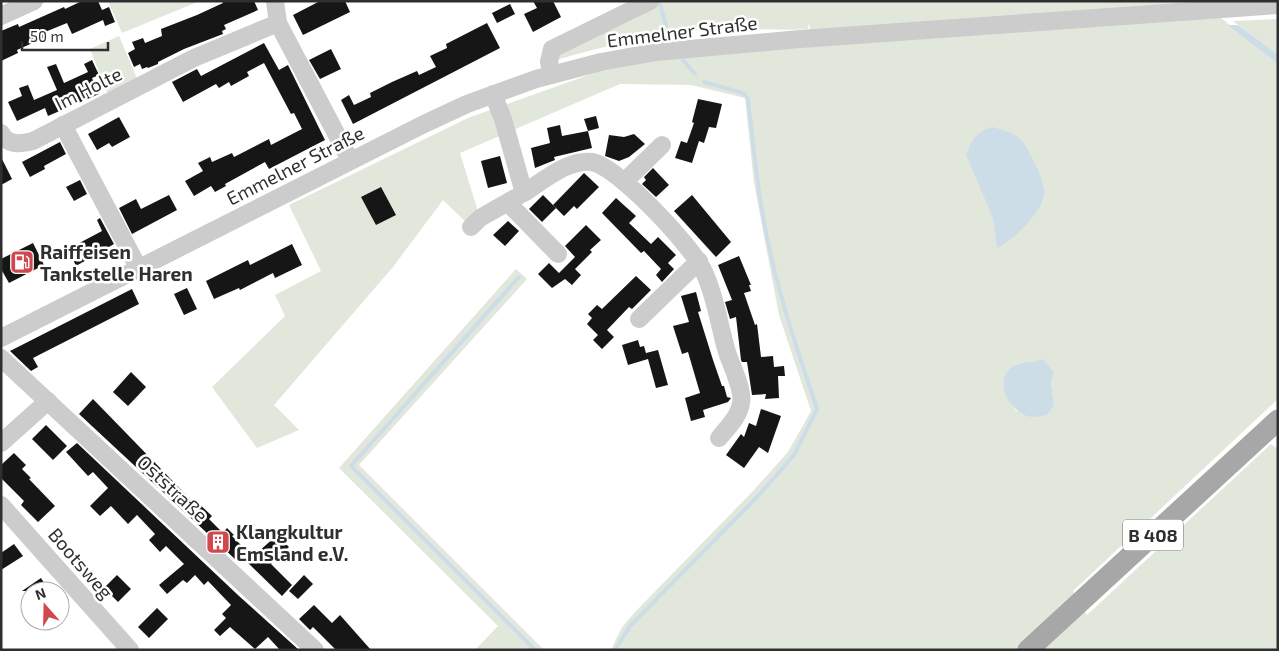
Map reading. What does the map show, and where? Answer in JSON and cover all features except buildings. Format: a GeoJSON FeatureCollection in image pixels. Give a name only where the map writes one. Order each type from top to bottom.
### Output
{"type":"FeatureCollection","features":[{"type":"Feature","properties":{"kind":"main road","name":"B 408"},"geometry":{"type":"LineString","coordinates":[[1028,650],[1278,420]]}},
{"type":"Feature","properties":{"kind":"street"},"geometry":{"type":"LineString","coordinates":[[6,9],[34,1]]}},
{"type":"Feature","properties":{"kind":"street"},"geometry":{"type":"LineString","coordinates":[[552,74],[549,62],[552,49],[563,41],[650,1]]}},
{"type":"Feature","properties":{"kind":"street"},"geometry":{"type":"LineString","coordinates":[[276,2],[278,23],[350,160]]}},
{"type":"Feature","properties":{"kind":"street","name":"Emmelner Straße"},"geometry":{"type":"LineString","coordinates":[[1,338],[350,160],[493,94],[552,74],[601,62],[656,52],[1255,4],[1278,5]]}},
{"type":"Feature","properties":{"kind":"street","name":"Im Holte"},"geometry":{"type":"LineString","coordinates":[[1,134],[4,138],[15,144],[22,144],[194,58],[278,23]]}},
{"type":"Feature","properties":{"kind":"street"},"geometry":{"type":"LineString","coordinates":[[493,94],[504,119],[524,193]]}},
{"type":"Feature","properties":{"kind":"street"},"geometry":{"type":"LineString","coordinates":[[63,125],[139,269]]}},
{"type":"Feature","properties":{"kind":"street"},"geometry":{"type":"LineString","coordinates":[[624,182],[662,145]]}},
{"type":"Feature","properties":{"kind":"street"},"geometry":{"type":"LineString","coordinates":[[471,227],[480,218],[570,165],[592,162],[606,168],[624,182],[687,244],[699,261],[708,282],[725,345],[741,392],[741,403],[734,420],[719,438]]}},
{"type":"Feature","properties":{"kind":"street"},"geometry":{"type":"LineString","coordinates":[[508,203],[558,254]]}},
{"type":"Feature","properties":{"kind":"street"},"geometry":{"type":"LineString","coordinates":[[639,319],[699,261]]}},
{"type":"Feature","properties":{"kind":"street","name":"Oststraße"},"geometry":{"type":"LineString","coordinates":[[1,358],[315,650]]}},
{"type":"Feature","properties":{"kind":"street"},"geometry":{"type":"LineString","coordinates":[[1,443],[48,401]]}},
{"type":"Feature","properties":{"kind":"street","name":"Bootsweg"},"geometry":{"type":"LineString","coordinates":[[1,505],[130,650]]}},
{"type":"Feature","properties":{"kind":"shaded area"},"geometry":{"type":"Polygon","coordinates":[[[108,1],[200,1],[122,33],[108,1]]]}},
{"type":"Feature","properties":{"kind":"shaded area"},"geometry":{"type":"Polygon","coordinates":[[[666,1],[1200,1],[1278,64],[1278,399],[1073,591],[1087,615],[1271,444],[1278,449],[1278,650],[611,650],[622,627],[636,611],[753,491],[788,452],[811,411],[779,315],[754,183],[745,98],[691,85],[620,84],[460,153],[480,218],[471,227],[443,200],[393,267],[274,405],[299,430],[257,448],[212,387],[285,316],[275,295],[321,271],[289,205],[468,118],[597,72],[810,30],[809,22],[808,29],[725,29],[680,32],[614,45],[549,62],[567,45],[666,1]],[[1036,361],[1016,365],[1003,381],[1007,397],[1016,411],[1054,405],[1051,383],[1054,373],[1036,361]]]}},
{"type":"Feature","properties":{"kind":"shaded area"},"geometry":{"type":"Polygon","coordinates":[[[1278,19],[1278,56],[1233,21],[1278,19]]]}},
{"type":"Feature","properties":{"kind":"shaded area"},"geometry":{"type":"Polygon","coordinates":[[[1228,25],[1238,25],[1278,55],[1278,64],[1228,25]]]}},
{"type":"Feature","properties":{"kind":"shaded area"},"geometry":{"type":"Polygon","coordinates":[[[119,36],[138,81],[108,95],[90,49],[119,36]]]}},
{"type":"Feature","properties":{"kind":"shaded area"},"geometry":{"type":"Polygon","coordinates":[[[992,127],[1011,133],[1020,139],[1036,166],[1044,190],[1042,202],[1032,218],[1018,233],[997,248],[993,218],[966,155],[975,137],[982,131],[992,127]]]}},
{"type":"Feature","properties":{"kind":"shaded area"},"geometry":{"type":"Polygon","coordinates":[[[516,269],[527,279],[359,465],[544,650],[475,650],[498,626],[339,468],[516,269]]]}},
{"type":"Feature","properties":{"kind":"shaded area"},"geometry":{"type":"Polygon","coordinates":[[[1043,359],[1054,373],[1051,383],[1054,405],[1047,415],[1027,416],[1016,409],[1007,398],[1003,385],[1004,378],[1010,368],[1014,366],[1043,359]]]}},
{"type":"Feature","properties":{"kind":"waterway"},"geometry":{"type":"LineString","coordinates":[[659,1],[666,26]]}},
{"type":"Feature","properties":{"kind":"waterway"},"geometry":{"type":"LineString","coordinates":[[683,60],[695,74]]}},
{"type":"Feature","properties":{"kind":"waterway"},"geometry":{"type":"LineString","coordinates":[[615,650],[630,626],[760,494],[794,455],[817,409],[786,314],[771,256],[760,197],[748,99],[743,93],[704,82]]}},
{"type":"Feature","properties":{"kind":"waterway"},"geometry":{"type":"LineString","coordinates":[[519,277],[351,466],[535,650]]}},
{"type":"Feature","properties":{"kind":"place","name":"Raiffeisen Tankstelle Haren"},"geometry":{"type":"Point","coordinates":[22,262]}},
{"type":"Feature","properties":{"kind":"place","name":"Klangkultur Emsland e.V."},"geometry":{"type":"Point","coordinates":[218,542]}}]}
